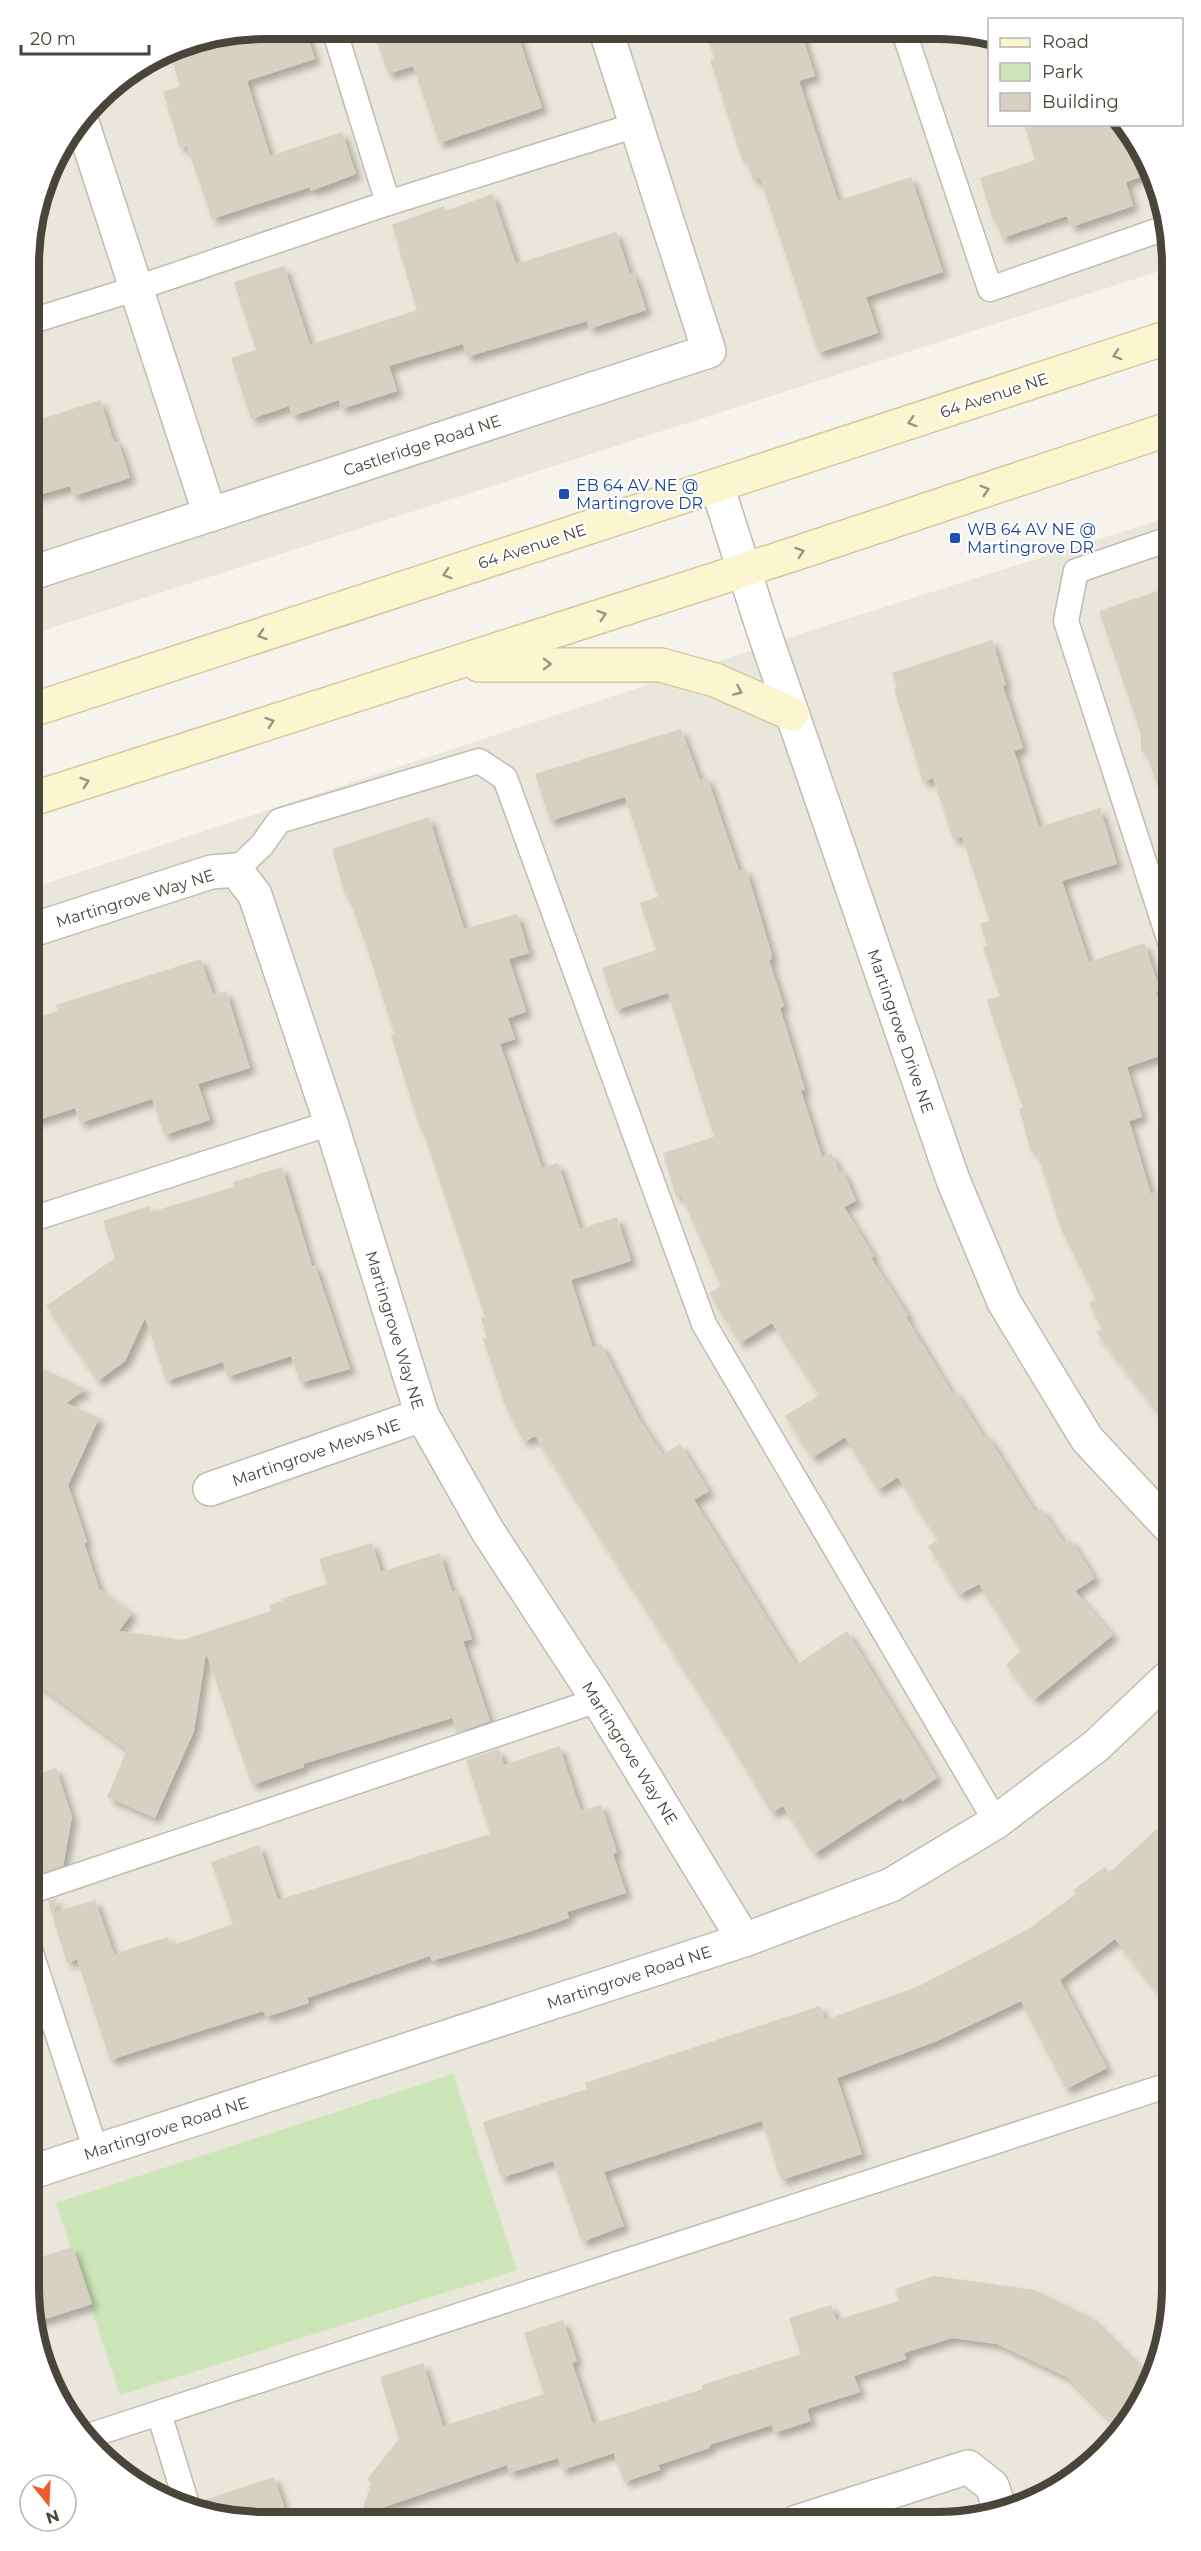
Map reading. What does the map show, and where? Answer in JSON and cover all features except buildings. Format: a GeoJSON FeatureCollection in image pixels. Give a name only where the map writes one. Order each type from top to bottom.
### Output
{"type":"FeatureCollection","features":[{"type":"Feature","properties":{"kind":"main road","name":"64 Avenue NE"},"geometry":{"type":"LineString","coordinates":[[39,708],[1162,340]]}},
{"type":"Feature","properties":{"kind":"main road"},"geometry":{"type":"LineString","coordinates":[[39,797],[1162,431]]}},
{"type":"Feature","properties":{"kind":"main road"},"geometry":{"type":"LineString","coordinates":[[447,665],[661,665],[715,681],[792,714]]}},
{"type":"Feature","properties":{"kind":"street","name":"Castleridge Road NE"},"geometry":{"type":"LineString","coordinates":[[210,515],[709,351],[609,39]]}},
{"type":"Feature","properties":{"kind":"street"},"geometry":{"type":"LineString","coordinates":[[39,571],[210,515],[134,289],[84,128]]}},
{"type":"Feature","properties":{"kind":"street","name":"Martingrove Drive NE"},"geometry":{"type":"LineString","coordinates":[[717,486],[792,714],[953,1180],[1004,1302],[1087,1438],[1162,1519]]}},
{"type":"Feature","properties":{"kind":"street","name":"Martingrove Way NE"},"geometry":{"type":"LineString","coordinates":[[39,928],[211,872],[236,870],[255,895],[331,1123],[422,1415],[487,1530],[598,1700],[744,1940]]}},
{"type":"Feature","properties":{"kind":"street","name":"Martingrove Mews NE"},"geometry":{"type":"LineString","coordinates":[[210,1489],[422,1415]]}},
{"type":"Feature","properties":{"kind":"street","name":"Martingrove Road NE"},"geometry":{"type":"LineString","coordinates":[[39,2169],[744,1940],[891,1885],[996,1822],[1096,1746],[1162,1683]]}},
{"type":"Feature","properties":{"kind":"street"},"geometry":{"type":"LineString","coordinates":[[828,2512],[968,2467],[992,2486],[998,2503]]}},
{"type":"Feature","properties":{"kind":"lane"},"geometry":{"type":"LineString","coordinates":[[337,39],[388,203]]}},
{"type":"Feature","properties":{"kind":"lane"},"geometry":{"type":"LineString","coordinates":[[906,39],[990,289],[1159,230]]}},
{"type":"Feature","properties":{"kind":"lane"},"geometry":{"type":"LineString","coordinates":[[39,319],[388,203],[636,125]]}},
{"type":"Feature","properties":{"kind":"lane"},"geometry":{"type":"LineString","coordinates":[[1162,541],[1076,571],[1066,621],[1162,917]]}},
{"type":"Feature","properties":{"kind":"lane"},"geometry":{"type":"LineString","coordinates":[[236,870],[262,845],[279,820],[479,761],[505,778],[704,1324],[996,1822]]}},
{"type":"Feature","properties":{"kind":"lane"},"geometry":{"type":"LineString","coordinates":[[39,1217],[331,1123]]}},
{"type":"Feature","properties":{"kind":"lane"},"geometry":{"type":"LineString","coordinates":[[39,1889],[598,1700]]}},
{"type":"Feature","properties":{"kind":"lane"},"geometry":{"type":"LineString","coordinates":[[39,1977],[96,2151]]}},
{"type":"Feature","properties":{"kind":"lane"},"geometry":{"type":"LineString","coordinates":[[94,2434],[1162,2087]]}},
{"type":"Feature","properties":{"kind":"lane"},"geometry":{"type":"LineString","coordinates":[[159,2412],[185,2498]]}},
{"type":"Feature","properties":{"kind":"shaded area"},"geometry":{"type":"Polygon","coordinates":[[[249,39],[952,39],[981,43],[988,45],[988,126],[1116,127],[1139,164],[1150,191],[1158,220],[1162,270],[39,632],[39,249],[43,220],[62,164],[85,127],[127,85],[164,62],[191,51],[220,43],[249,39]]]}},
{"type":"Feature","properties":{"kind":"shaded area"},"geometry":{"type":"Polygon","coordinates":[[[1162,519],[1162,2302],[1158,2331],[1150,2360],[1139,2387],[1116,2424],[1074,2466],[1037,2489],[981,2508],[952,2512],[249,2512],[220,2508],[191,2500],[164,2489],[127,2466],[85,2424],[62,2387],[51,2360],[43,2331],[39,2302],[39,886],[831,624],[1162,519]]]}},
{"type":"Feature","properties":{"kind":"green space"},"geometry":{"type":"Polygon","coordinates":[[[453,2074],[517,2270],[120,2395],[56,2203],[453,2074]]]}},
{"type":"Feature","properties":{"kind":"place","name":"EB 64 AV NE @ Martingrove DR"},"geometry":{"type":"Point","coordinates":[564,494]}},
{"type":"Feature","properties":{"kind":"place","name":"WB 64 AV NE @ Martingrove DR"},"geometry":{"type":"Point","coordinates":[955,538]}}]}
